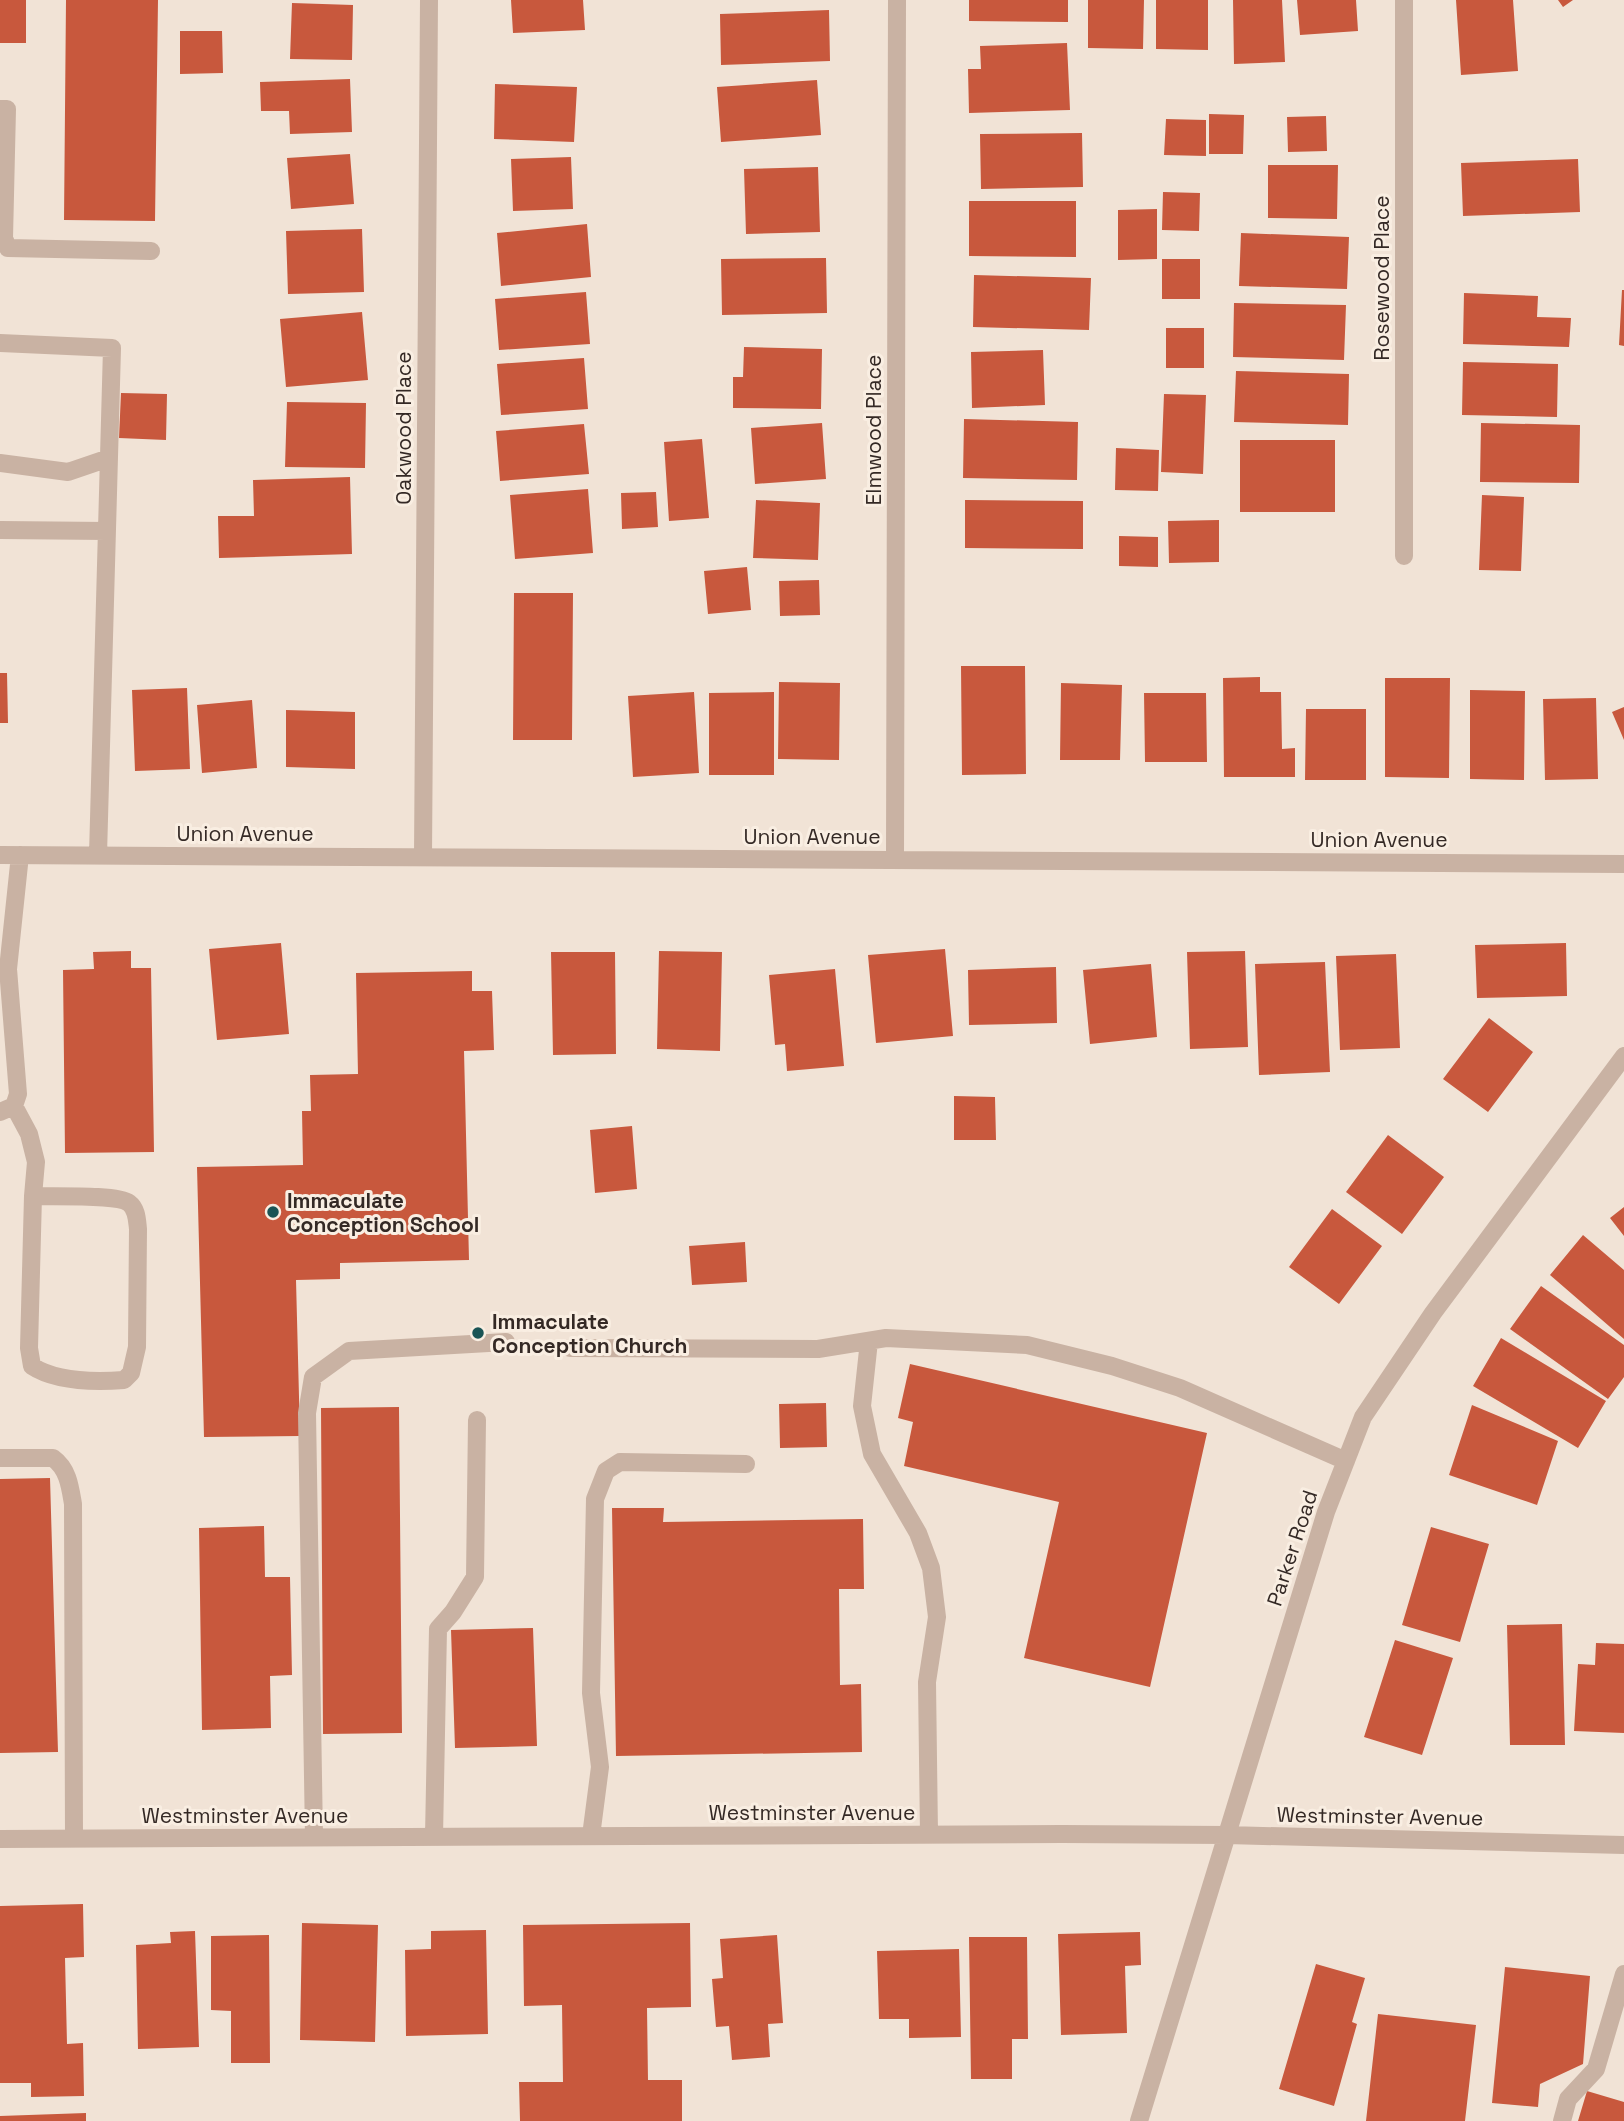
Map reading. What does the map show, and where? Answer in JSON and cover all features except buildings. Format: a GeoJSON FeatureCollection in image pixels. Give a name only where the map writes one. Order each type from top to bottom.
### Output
{"type":"FeatureCollection","features":[{"type":"Feature","properties":{"kind":"street","name":"Oakwood Place"},"geometry":{"type":"LineString","coordinates":[[423,856],[429,0]]}},
{"type":"Feature","properties":{"kind":"street","name":"Elmwood Place"},"geometry":{"type":"LineString","coordinates":[[895,859],[897,0]]}},
{"type":"Feature","properties":{"kind":"street","name":"Rosewood Place"},"geometry":{"type":"LineString","coordinates":[[1404,0],[1404,556]]}},
{"type":"Feature","properties":{"kind":"street"},"geometry":{"type":"LineString","coordinates":[[0,109],[7,110],[4,238],[8,248],[151,251]]}},
{"type":"Feature","properties":{"kind":"street"},"geometry":{"type":"LineString","coordinates":[[0,343],[112,348],[97,855]]}},
{"type":"Feature","properties":{"kind":"street"},"geometry":{"type":"LineString","coordinates":[[0,463],[68,471],[109,458]]}},
{"type":"Feature","properties":{"kind":"street"},"geometry":{"type":"LineString","coordinates":[[0,530],[107,531]]}},
{"type":"Feature","properties":{"kind":"street","name":"Union Avenue"},"geometry":{"type":"LineString","coordinates":[[0,855],[1624,864]]}},
{"type":"Feature","properties":{"kind":"street"},"geometry":{"type":"LineString","coordinates":[[20,855],[4,969],[18,1094],[7,1109],[29,1134],[36,1162],[33,1196],[29,1348],[32,1366],[41,1372],[72,1378],[124,1380],[131,1373],[137,1347],[136,1213],[129,1203],[116,1198],[33,1196]]}},
{"type":"Feature","properties":{"kind":"street","name":"Parker Road"},"geometry":{"type":"LineString","coordinates":[[1139,2121],[1326,1512],[1363,1417],[1433,1313],[1624,1056]]}},
{"type":"Feature","properties":{"kind":"street"},"geometry":{"type":"LineString","coordinates":[[570,1348],[818,1349],[886,1338],[1027,1345],[1180,1388],[1346,1461]]}},
{"type":"Feature","properties":{"kind":"street"},"geometry":{"type":"LineString","coordinates":[[869,1341],[862,1406],[872,1454],[918,1533],[931,1568],[937,1617],[927,1682],[929,1834]]}},
{"type":"Feature","properties":{"kind":"street"},"geometry":{"type":"LineString","coordinates":[[314,1837],[307,1413],[313,1377],[349,1351],[506,1342]]}},
{"type":"Feature","properties":{"kind":"street"},"geometry":{"type":"LineString","coordinates":[[433,1837],[438,1629],[453,1612],[475,1577],[477,1420]]}},
{"type":"Feature","properties":{"kind":"street"},"geometry":{"type":"LineString","coordinates":[[0,1458],[52,1458],[59,1462],[69,1481],[73,1504],[74,1839]]}},
{"type":"Feature","properties":{"kind":"street"},"geometry":{"type":"LineString","coordinates":[[591,1836],[600,1767],[591,1693],[595,1499],[606,1471],[620,1462],[746,1464]]}},
{"type":"Feature","properties":{"kind":"street","name":"Westminster Avenue"},"geometry":{"type":"LineString","coordinates":[[0,1839],[1227,1835],[1624,1845]]}},
{"type":"Feature","properties":{"kind":"street"},"geometry":{"type":"LineString","coordinates":[[1562,2121],[1568,2099],[1596,2069],[1624,1974]]}},
{"type":"Feature","properties":{"kind":"place","name":"Immaculate Conception School"},"geometry":{"type":"Point","coordinates":[273,1212]}},
{"type":"Feature","properties":{"kind":"place","name":"Immaculate Conception Church"},"geometry":{"type":"Point","coordinates":[478,1333]}}]}
